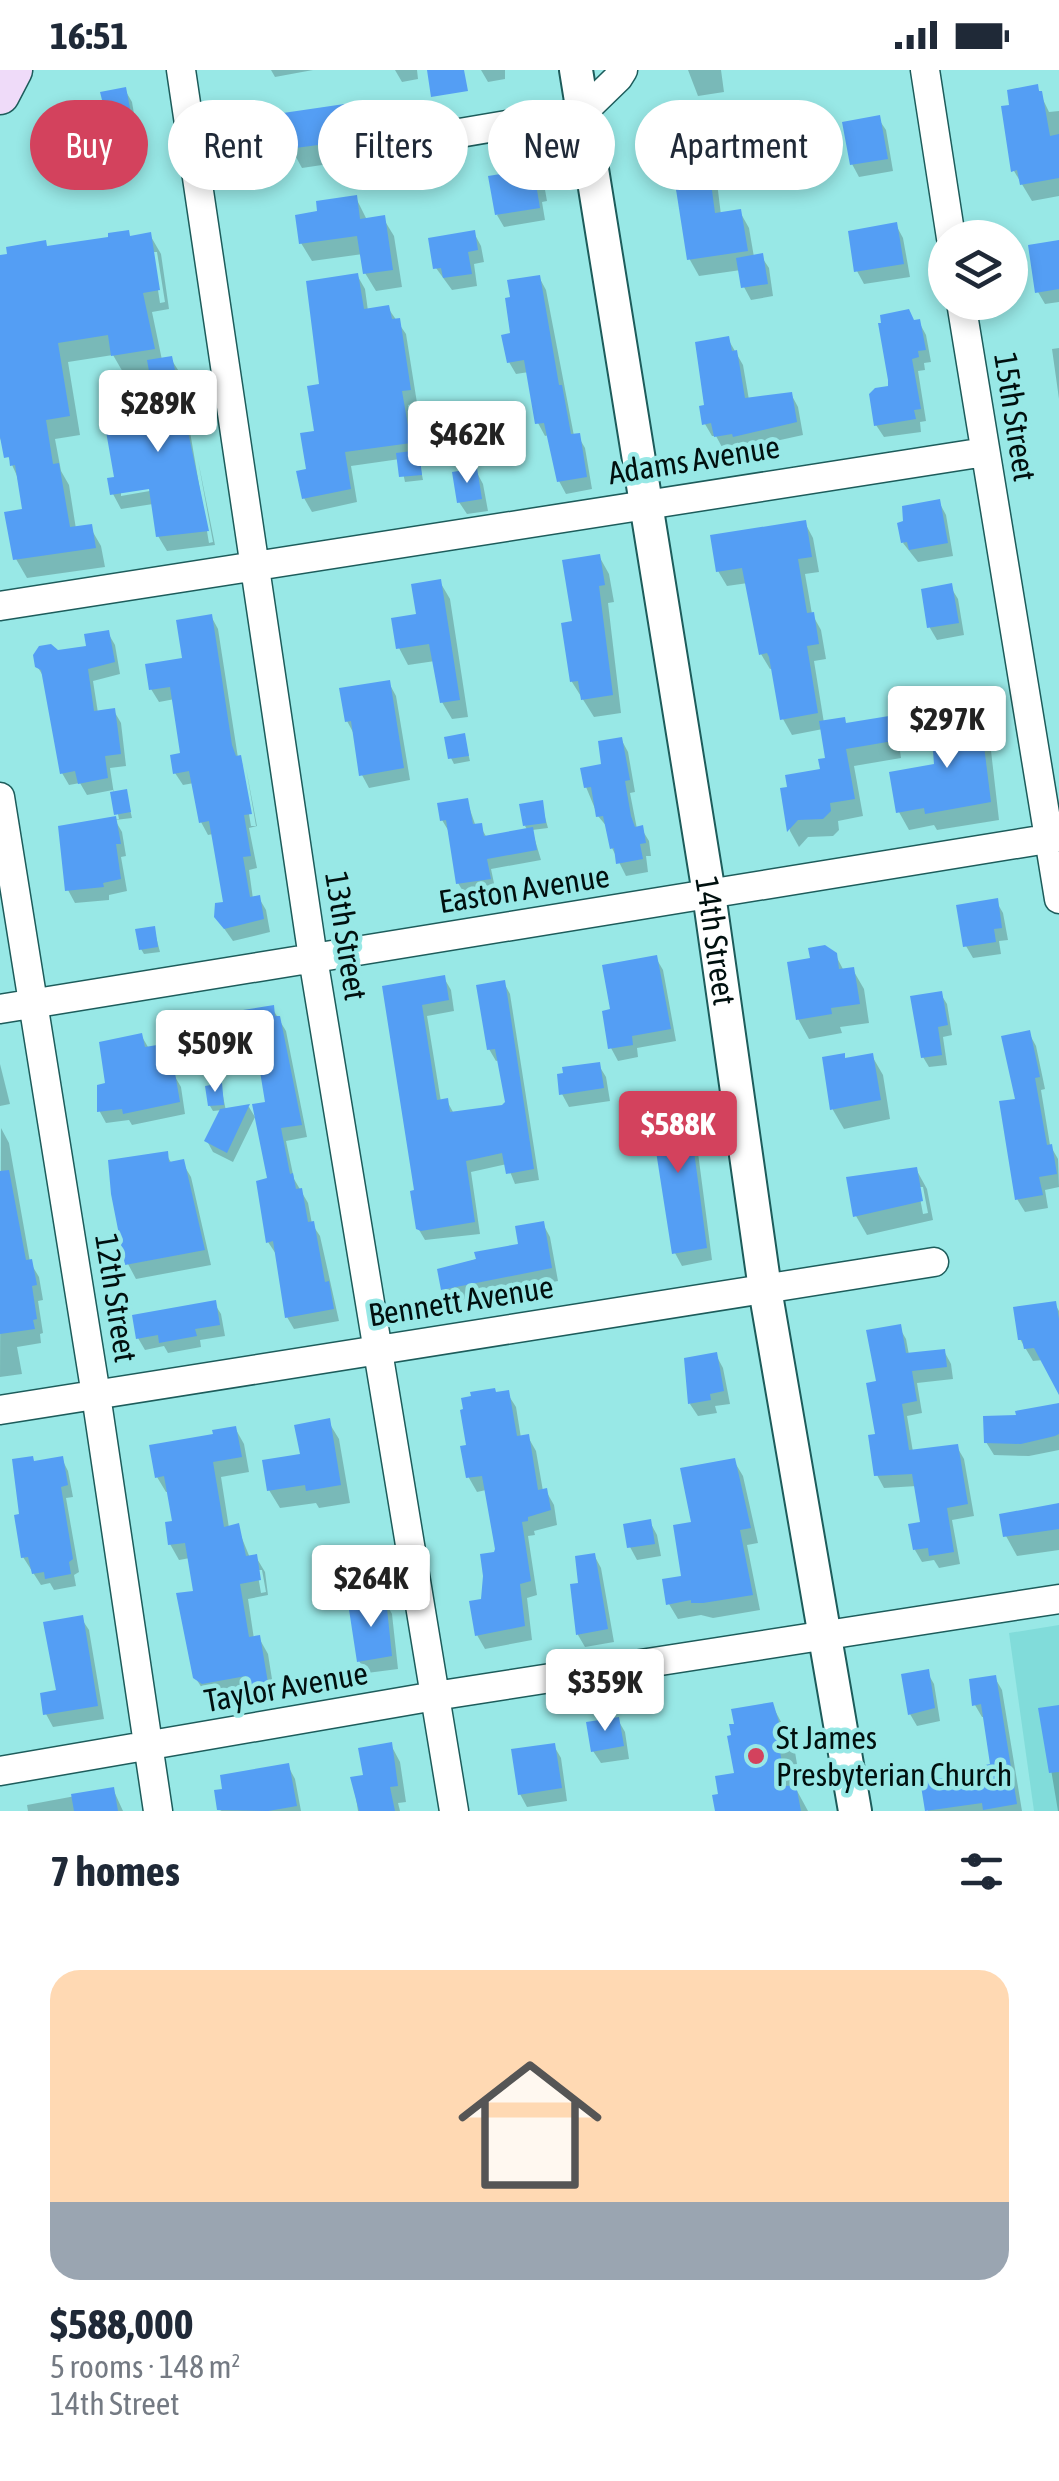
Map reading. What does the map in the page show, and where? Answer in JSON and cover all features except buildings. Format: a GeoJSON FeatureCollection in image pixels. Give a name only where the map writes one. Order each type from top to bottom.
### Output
{"type":"FeatureCollection","features":[{"type":"Feature","properties":{"kind":"main road"},"geometry":{"type":"LineString","coordinates":[[0,94],[13,70]]}},
{"type":"Feature","properties":{"kind":"street","name":"13th Street"},"geometry":{"type":"LineString","coordinates":[[181,70],[314,958],[454,1811]]}},
{"type":"Feature","properties":{"kind":"street","name":"14th Street"},"geometry":{"type":"LineString","coordinates":[[576,70],[581,100]]}},
{"type":"Feature","properties":{"kind":"street"},"geometry":{"type":"LineString","coordinates":[[594,100],[623,70]]}},
{"type":"Feature","properties":{"kind":"street"},"geometry":{"type":"LineString","coordinates":[[925,70],[948,220]]}},
{"type":"Feature","properties":{"kind":"street","name":"14th Street"},"geometry":{"type":"LineString","coordinates":[[595,190],[708,894],[764,1289],[855,1811]]}},
{"type":"Feature","properties":{"kind":"street","name":"15th Street"},"geometry":{"type":"LineString","coordinates":[[964,320],[1054,838],[1059,899]]}},
{"type":"Feature","properties":{"kind":"street","name":"Adams Avenue"},"geometry":{"type":"LineString","coordinates":[[0,606],[985,452]]}},
{"type":"Feature","properties":{"kind":"street","name":"12th Street"},"geometry":{"type":"LineString","coordinates":[[0,797],[158,1811]]}},
{"type":"Feature","properties":{"kind":"street","name":"Easton Avenue"},"geometry":{"type":"LineString","coordinates":[[0,1010],[1054,838]]}},
{"type":"Feature","properties":{"kind":"street","name":"Bennett Avenue"},"geometry":{"type":"LineString","coordinates":[[0,1410],[934,1262]]}},
{"type":"Feature","properties":{"kind":"street","name":"Taylor Avenue"},"geometry":{"type":"LineString","coordinates":[[0,1771],[435,1696],[1059,1598]]}},
{"type":"Feature","properties":{"kind":"shaded area"},"geometry":{"type":"Polygon","coordinates":[[[1059,1625],[1059,1811],[1034,1811],[1009,1633],[1059,1625]]]}},
{"type":"Feature","properties":{"kind":"place","name":"St James Presbyterian Church"},"geometry":{"type":"Point","coordinates":[756,1756]}}]}
